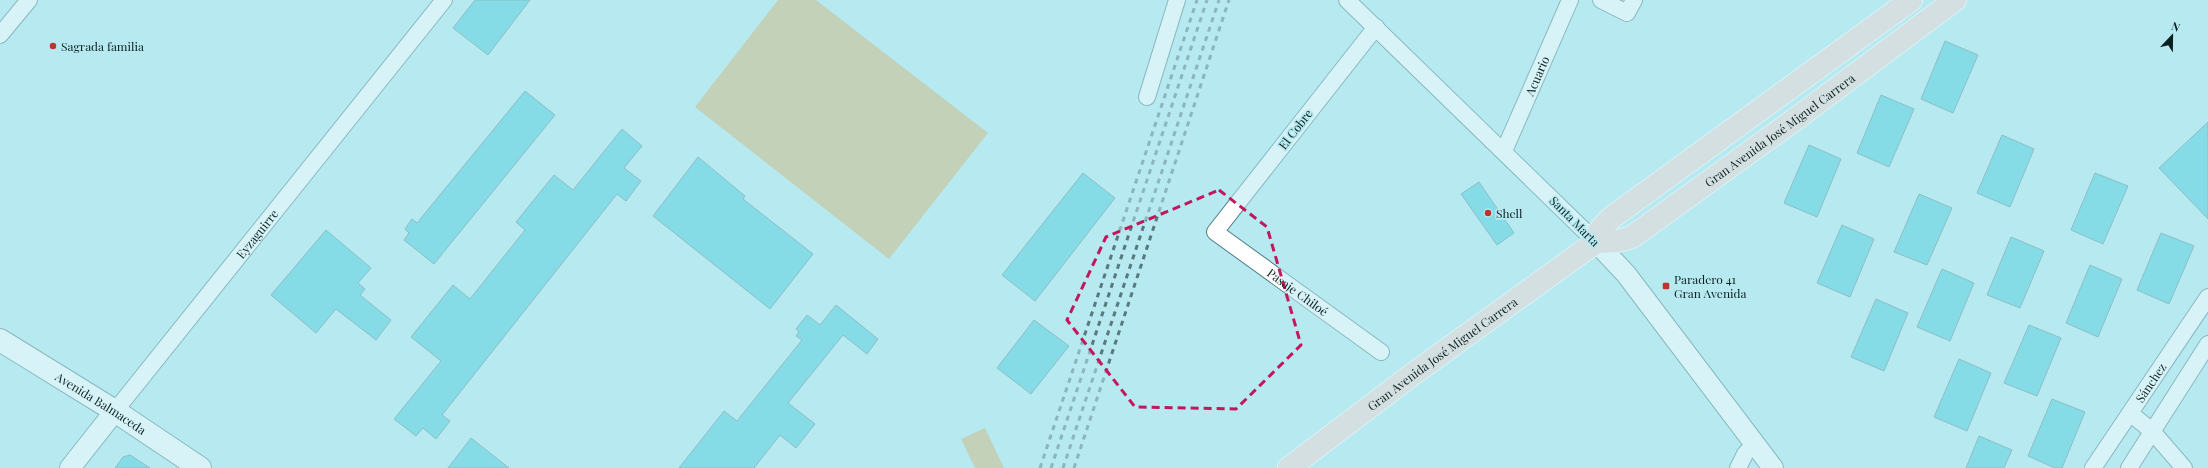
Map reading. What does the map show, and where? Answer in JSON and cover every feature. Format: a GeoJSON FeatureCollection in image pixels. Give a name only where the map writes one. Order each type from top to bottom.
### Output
{"type":"FeatureCollection","features":[{"type":"Feature","properties":{"kind":"main road","name":"Gran Avenida José Miguel Carrera"},"geometry":{"type":"LineString","coordinates":[[1596,242],[1598,231],[1611,218],[1911,0]]}},
{"type":"Feature","properties":{"kind":"main road","name":"Gran Avenida José Miguel Carrera"},"geometry":{"type":"LineString","coordinates":[[1289,468],[1412,374],[1596,242],[1618,241],[1632,237],[1798,118],[1956,0]]}},
{"type":"Feature","properties":{"kind":"main road","name":"Avenida Balmaceda"},"geometry":{"type":"LineString","coordinates":[[0,340],[115,411],[200,468]]}},
{"type":"Feature","properties":{"kind":"street"},"geometry":{"type":"LineString","coordinates":[[3,26],[29,0]]}},
{"type":"Feature","properties":{"kind":"street","name":"Eyzaguirre"},"geometry":{"type":"LineString","coordinates":[[70,468],[444,0]]}},
{"type":"Feature","properties":{"kind":"street"},"geometry":{"type":"LineString","coordinates":[[1147,97],[1178,0]]}},
{"type":"Feature","properties":{"kind":"street","name":"Santa Marta"},"geometry":{"type":"LineString","coordinates":[[1347,0],[1504,151],[1596,242],[1626,274],[1773,468]]}},
{"type":"Feature","properties":{"kind":"street","name":"Acuario"},"geometry":{"type":"LineString","coordinates":[[1504,151],[1570,0]]}},
{"type":"Feature","properties":{"kind":"street"},"geometry":{"type":"LineString","coordinates":[[1601,0],[1630,6]]}},
{"type":"Feature","properties":{"kind":"street","name":"El Cobre"},"geometry":{"type":"LineString","coordinates":[[1215,232],[1376,27]]}},
{"type":"Feature","properties":{"kind":"street","name":"Pasaje Chiloé"},"geometry":{"type":"LineString","coordinates":[[1215,232],[1381,352]]}},
{"type":"Feature","properties":{"kind":"street","name":"Sánchez"},"geometry":{"type":"LineString","coordinates":[[2093,468],[2131,414],[2208,297]]}},
{"type":"Feature","properties":{"kind":"street"},"geometry":{"type":"LineString","coordinates":[[2129,468],[2208,344]]}},
{"type":"Feature","properties":{"kind":"street"},"geometry":{"type":"LineString","coordinates":[[2131,414],[2152,432],[2184,468]]}},
{"type":"Feature","properties":{"kind":"street"},"geometry":{"type":"LineString","coordinates":[[1738,468],[1745,454],[1754,444]]}},
{"type":"Feature","properties":{"kind":"highlighted area"},"geometry":{"type":"Polygon","coordinates":[[[1219,190],[1267,227],[1301,345],[1236,409],[1135,407],[1067,320],[1106,237],[1219,190]]]}},
{"type":"Feature","properties":{"kind":"shaded area"},"geometry":{"type":"Polygon","coordinates":[[[778,0],[816,0],[988,133],[889,259],[695,107],[778,0]]]}},
{"type":"Feature","properties":{"kind":"shaded area"},"geometry":{"type":"Polygon","coordinates":[[[985,428],[1004,468],[975,468],[961,439],[985,428]]]}},
{"type":"Feature","properties":{"kind":"building"},"geometry":{"type":"Polygon","coordinates":[[[475,0],[530,0],[488,55],[453,28],[475,0]]]}},
{"type":"Feature","properties":{"kind":"building"},"geometry":{"type":"Polygon","coordinates":[[[1945,41],[1978,55],[1953,113],[1921,99],[1945,41]]]}},
{"type":"Feature","properties":{"kind":"building"},"geometry":{"type":"Polygon","coordinates":[[[525,91],[555,115],[434,264],[404,240],[409,233],[405,229],[412,219],[417,223],[525,91]]]}},
{"type":"Feature","properties":{"kind":"building"},"geometry":{"type":"Polygon","coordinates":[[[1881,95],[1914,109],[1889,167],[1857,153],[1881,95]]]}},
{"type":"Feature","properties":{"kind":"building"},"geometry":{"type":"Polygon","coordinates":[[[2208,122],[2208,219],[2159,168],[2208,122]]]}},
{"type":"Feature","properties":{"kind":"building"},"geometry":{"type":"Polygon","coordinates":[[[622,129],[642,146],[624,168],[641,181],[626,201],[617,194],[442,415],[450,421],[436,439],[423,428],[416,436],[394,419],[441,361],[411,337],[453,285],[470,299],[525,230],[516,222],[554,175],[573,190],[622,129]]]}},
{"type":"Feature","properties":{"kind":"building"},"geometry":{"type":"Polygon","coordinates":[[[2002,135],[2034,149],[2010,207],[1977,193],[2002,135]]]}},
{"type":"Feature","properties":{"kind":"building"},"geometry":{"type":"Polygon","coordinates":[[[1809,145],[1841,159],[1817,217],[1784,203],[1809,145]]]}},
{"type":"Feature","properties":{"kind":"building"},"geometry":{"type":"Polygon","coordinates":[[[698,157],[745,196],[743,199],[813,254],[770,309],[653,216],[698,157]]]}},
{"type":"Feature","properties":{"kind":"building"},"geometry":{"type":"Polygon","coordinates":[[[1083,173],[1115,198],[1035,301],[1002,275],[1083,173]]]}},
{"type":"Feature","properties":{"kind":"building"},"geometry":{"type":"Polygon","coordinates":[[[2095,173],[2128,186],[2103,244],[2071,230],[2095,173]]]}},
{"type":"Feature","properties":{"kind":"building","name":"Shell"},"geometry":{"type":"Polygon","coordinates":[[[1479,182],[1514,233],[1497,245],[1461,194],[1479,182]]]}},
{"type":"Feature","properties":{"kind":"building"},"geometry":{"type":"Polygon","coordinates":[[[1919,194],[1952,208],[1927,265],[1894,252],[1919,194]]]}},
{"type":"Feature","properties":{"kind":"building"},"geometry":{"type":"Polygon","coordinates":[[[1842,225],[1874,239],[1850,297],[1817,283],[1842,225]]]}},
{"type":"Feature","properties":{"kind":"building"},"geometry":{"type":"Polygon","coordinates":[[[326,230],[371,268],[358,283],[365,289],[360,295],[391,320],[376,340],[336,309],[316,333],[271,295],[326,230]]]}},
{"type":"Feature","properties":{"kind":"building"},"geometry":{"type":"Polygon","coordinates":[[[2161,233],[2194,246],[2169,304],[2137,290],[2161,233]]]}},
{"type":"Feature","properties":{"kind":"building"},"geometry":{"type":"Polygon","coordinates":[[[2011,237],[2044,251],[2020,308],[1987,295],[2011,237]]]}},
{"type":"Feature","properties":{"kind":"building"},"geometry":{"type":"Polygon","coordinates":[[[2090,265],[2122,279],[2098,337],[2066,323],[2090,265]]]}},
{"type":"Feature","properties":{"kind":"building"},"geometry":{"type":"Polygon","coordinates":[[[1942,269],[1974,283],[1950,341],[1917,327],[1942,269]]]}},
{"type":"Feature","properties":{"kind":"building"},"geometry":{"type":"Polygon","coordinates":[[[1876,299],[1908,313],[1884,371],[1851,357],[1876,299]]]}},
{"type":"Feature","properties":{"kind":"building"},"geometry":{"type":"Polygon","coordinates":[[[836,305],[878,339],[867,354],[843,335],[788,403],[815,424],[796,448],[780,435],[754,468],[679,468],[724,411],[737,421],[802,340],[796,336],[799,332],[796,329],[807,315],[820,325],[836,305]]]}},
{"type":"Feature","properties":{"kind":"building"},"geometry":{"type":"Polygon","coordinates":[[[1034,320],[1069,346],[1031,394],[997,368],[1034,320]]]}},
{"type":"Feature","properties":{"kind":"building"},"geometry":{"type":"Polygon","coordinates":[[[2029,325],[2061,338],[2037,396],[2004,383],[2029,325]]]}},
{"type":"Feature","properties":{"kind":"building"},"geometry":{"type":"Polygon","coordinates":[[[1959,359],[1991,373],[1967,431],[1934,417],[1959,359]]]}},
{"type":"Feature","properties":{"kind":"building"},"geometry":{"type":"Polygon","coordinates":[[[2052,399],[2085,412],[2062,468],[2055,468],[2028,456],[2052,399]]]}},
{"type":"Feature","properties":{"kind":"building"},"geometry":{"type":"Polygon","coordinates":[[[1979,436],[2012,450],[2004,468],[1966,468],[1979,436]]]}},
{"type":"Feature","properties":{"kind":"building"},"geometry":{"type":"Polygon","coordinates":[[[471,438],[509,468],[448,468],[471,438]]]}},
{"type":"Feature","properties":{"kind":"building"},"geometry":{"type":"Polygon","coordinates":[[[130,455],[150,468],[115,468],[123,457],[130,455]]]}},
{"type":"Feature","properties":{"kind":"railway"},"geometry":{"type":"LineString","coordinates":[[1040,468],[1197,0]]}},
{"type":"Feature","properties":{"kind":"railway"},"geometry":{"type":"LineString","coordinates":[[1051,468],[1207,0]]}},
{"type":"Feature","properties":{"kind":"railway"},"geometry":{"type":"LineString","coordinates":[[1063,468],[1219,0]]}},
{"type":"Feature","properties":{"kind":"railway"},"geometry":{"type":"LineString","coordinates":[[1074,468],[1229,0]]}},
{"type":"Feature","properties":{"kind":"place","name":"Sagrada familia"},"geometry":{"type":"Point","coordinates":[53,46]}},
{"type":"Feature","properties":{"kind":"place","name":"Shell"},"geometry":{"type":"Point","coordinates":[1488,213]}},
{"type":"Feature","properties":{"kind":"place","name":"Paradero 41 Gran Avenida"},"geometry":{"type":"Point","coordinates":[1666,286]}}]}
